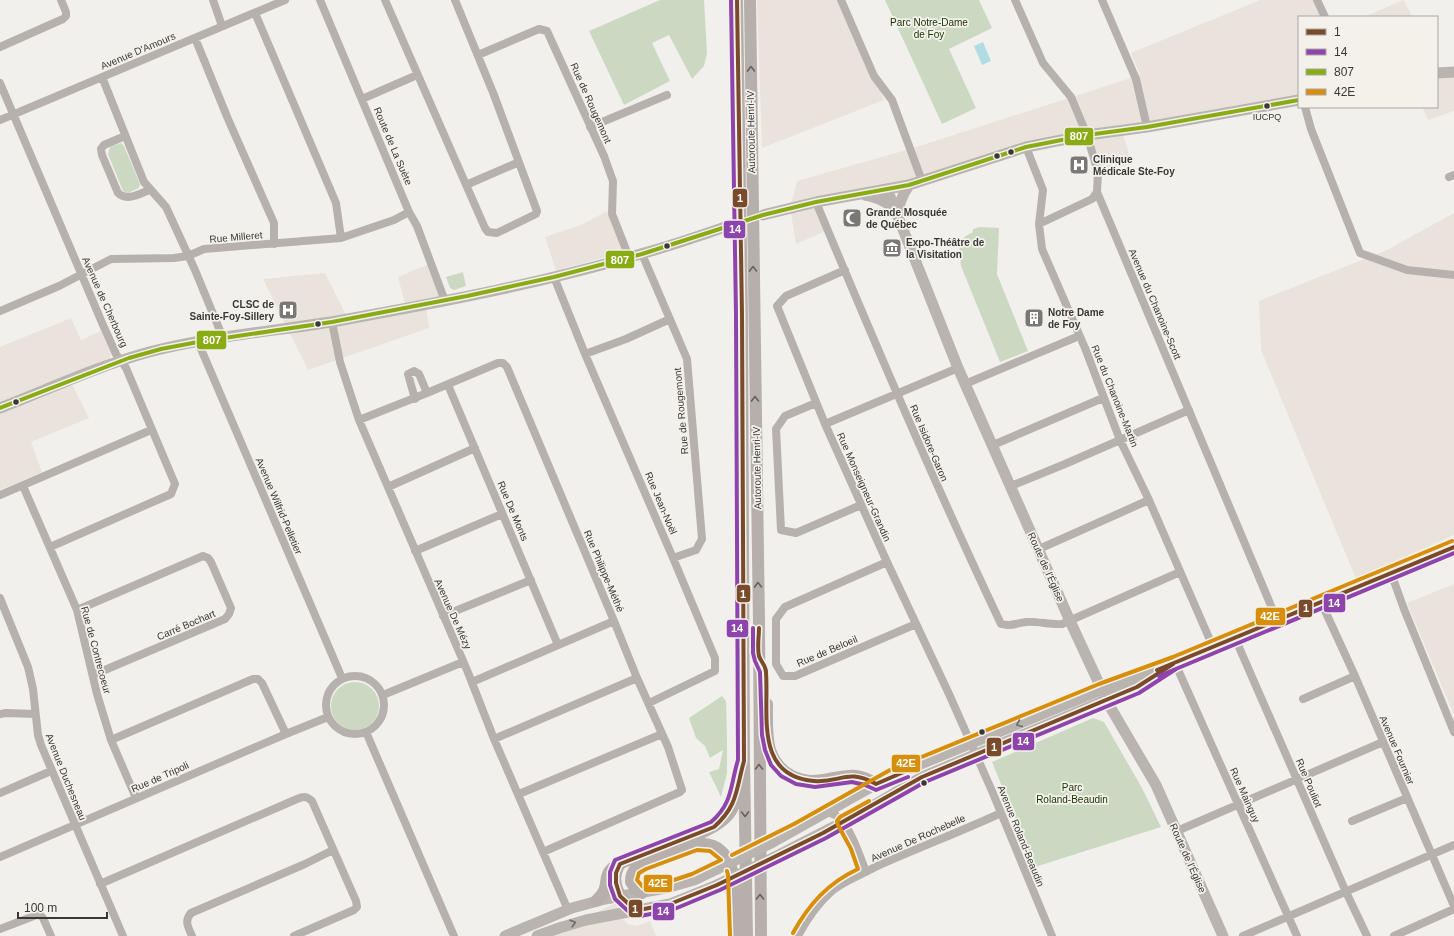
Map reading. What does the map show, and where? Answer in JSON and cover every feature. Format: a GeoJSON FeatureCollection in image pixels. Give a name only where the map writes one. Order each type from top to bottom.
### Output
{"type":"FeatureCollection","features":[{"type":"Feature","properties":{"kind":"highway","name":"Autoroute Henri-IV"},"geometry":{"type":"LineString","coordinates":[[737,0],[742,315],[744,761],[747,936]]}},
{"type":"Feature","properties":{"kind":"highway","name":"Autoroute Henri-IV"},"geometry":{"type":"LineString","coordinates":[[750,0],[759,655],[761,936]]}},
{"type":"Feature","properties":{"kind":"highway"},"geometry":{"type":"LineString","coordinates":[[759,655],[766,668],[769,745],[773,757],[782,770],[792,776],[805,780],[822,780],[856,775],[862,776],[876,784]]}},
{"type":"Feature","properties":{"kind":"highway"},"geometry":{"type":"LineString","coordinates":[[596,901],[604,892],[606,876],[620,864],[707,830],[720,823],[727,817],[735,802],[739,774],[744,761]]}},
{"type":"Feature","properties":{"kind":"highway"},"geometry":{"type":"LineString","coordinates":[[642,893],[636,889],[631,882],[632,873],[640,866],[690,846],[706,844],[716,847],[729,859],[734,874],[736,936]]}},
{"type":"Feature","properties":{"kind":"highway"},"geometry":{"type":"LineString","coordinates":[[620,864],[617,869],[615,879],[620,896],[628,905],[639,910]]}},
{"type":"Feature","properties":{"kind":"main road"},"geometry":{"type":"LineString","coordinates":[[1438,73],[1454,72]]}},
{"type":"Feature","properties":{"kind":"main road"},"geometry":{"type":"LineString","coordinates":[[763,214],[816,202],[909,185],[1026,147],[1087,135],[1147,127],[1298,100]]}},
{"type":"Feature","properties":{"kind":"main road"},"geometry":{"type":"LineString","coordinates":[[898,216],[898,210],[903,195],[909,185]]}},
{"type":"Feature","properties":{"kind":"main road","name":"Route de l'Église"},"geometry":{"type":"LineString","coordinates":[[887,190],[958,368],[1101,690],[1156,785],[1223,936]]}},
{"type":"Feature","properties":{"kind":"main road"},"geometry":{"type":"LineString","coordinates":[[860,195],[874,197],[892,206],[898,216]]}},
{"type":"Feature","properties":{"kind":"main road"},"geometry":{"type":"LineString","coordinates":[[0,408],[121,361],[161,349],[332,322],[445,301],[554,277],[642,254],[731,225]]}},
{"type":"Feature","properties":{"kind":"main road"},"geometry":{"type":"LineString","coordinates":[[536,936],[586,920],[670,904],[717,885],[774,858],[843,822],[973,750],[1101,690],[1174,664],[1454,547]]}},
{"type":"Feature","properties":{"kind":"main road"},"geometry":{"type":"LineString","coordinates":[[505,936],[568,910],[596,901],[676,886],[694,880],[773,842],[889,777],[973,750],[1106,700],[1137,687],[1174,664]]}},
{"type":"Feature","properties":{"kind":"street"},"geometry":{"type":"LineString","coordinates":[[0,47],[63,19],[66,16],[66,12],[61,0]]}},
{"type":"Feature","properties":{"kind":"street"},"geometry":{"type":"LineString","coordinates":[[213,0],[222,26]]}},
{"type":"Feature","properties":{"kind":"street","name":"Avenue D'Amours"},"geometry":{"type":"LineString","coordinates":[[0,120],[284,0]]}},
{"type":"Feature","properties":{"kind":"street","name":"Route de La Suète"},"geometry":{"type":"LineString","coordinates":[[320,0],[409,212],[417,226],[445,301]]}},
{"type":"Feature","properties":{"kind":"street"},"geometry":{"type":"LineString","coordinates":[[385,0],[485,228],[488,232],[497,234],[536,214],[537,211],[478,55],[455,0]]}},
{"type":"Feature","properties":{"kind":"street"},"geometry":{"type":"LineString","coordinates":[[841,0],[874,76],[892,100],[922,181]]}},
{"type":"Feature","properties":{"kind":"street","name":"Avenue du Chanoine-Scott"},"geometry":{"type":"LineString","coordinates":[[1015,0],[1043,64],[1071,97],[1087,135],[1098,172],[1097,192],[1277,620]]}},
{"type":"Feature","properties":{"kind":"street"},"geometry":{"type":"LineString","coordinates":[[1102,0],[1136,79],[1147,127]]}},
{"type":"Feature","properties":{"kind":"street"},"geometry":{"type":"LineString","coordinates":[[1317,0],[1324,16]]}},
{"type":"Feature","properties":{"kind":"street"},"geometry":{"type":"LineString","coordinates":[[254,13],[336,203],[341,238]]}},
{"type":"Feature","properties":{"kind":"street","name":"Rue de Rougemont"},"geometry":{"type":"LineString","coordinates":[[478,55],[539,29],[548,31],[613,181],[612,214],[629,257]]}},
{"type":"Feature","properties":{"kind":"street"},"geometry":{"type":"LineString","coordinates":[[195,38],[228,119],[274,223],[274,244]]}},
{"type":"Feature","properties":{"kind":"street"},"geometry":{"type":"LineString","coordinates":[[362,99],[417,75]]}},
{"type":"Feature","properties":{"kind":"street"},"geometry":{"type":"LineString","coordinates":[[102,77],[144,182],[166,207],[195,270],[223,338]]}},
{"type":"Feature","properties":{"kind":"street","name":"Avenue de Cherbourg"},"geometry":{"type":"LineString","coordinates":[[0,83],[103,325],[126,368],[175,484],[171,494],[50,547]]}},
{"type":"Feature","properties":{"kind":"street"},"geometry":{"type":"LineString","coordinates":[[590,127],[667,95]]}},
{"type":"Feature","properties":{"kind":"street"},"geometry":{"type":"LineString","coordinates":[[1305,108],[1311,129],[1360,253],[1407,270],[1454,274]]}},
{"type":"Feature","properties":{"kind":"street"},"geometry":{"type":"LineString","coordinates":[[125,136],[104,145],[101,149],[102,155],[118,192],[122,196],[127,197],[150,190]]}},
{"type":"Feature","properties":{"kind":"street","name":"Rue du Chanoine-Martin"},"geometry":{"type":"LineString","coordinates":[[1026,147],[1043,190],[1039,224],[1042,250],[1080,336],[1120,440],[1149,500],[1213,647]]}},
{"type":"Feature","properties":{"kind":"street"},"geometry":{"type":"LineString","coordinates":[[466,185],[519,162]]}},
{"type":"Feature","properties":{"kind":"street"},"geometry":{"type":"LineString","coordinates":[[1039,224],[1092,199],[1097,192]]}},
{"type":"Feature","properties":{"kind":"street","name":"Rue Isidore-Garon"},"geometry":{"type":"LineString","coordinates":[[816,202],[956,530],[1001,624],[1008,626],[1026,622],[1054,625],[1070,621]]}},
{"type":"Feature","properties":{"kind":"street","name":"Rue Milleret"},"geometry":{"type":"LineString","coordinates":[[0,311],[59,286],[111,259],[174,258],[188,256],[204,249],[341,238],[394,220],[409,212]]}},
{"type":"Feature","properties":{"kind":"street","name":"Rue de Rougemont"},"geometry":{"type":"LineString","coordinates":[[642,254],[687,359],[702,539],[696,550],[673,558]]}},
{"type":"Feature","properties":{"kind":"street","name":"Rue Monseigneur-Grandin"},"geometry":{"type":"LineString","coordinates":[[845,270],[786,296],[777,306],[825,424],[887,562],[949,694],[973,750]]}},
{"type":"Feature","properties":{"kind":"street","name":"Rue Jean-Noël"},"geometry":{"type":"LineString","coordinates":[[554,277],[585,354],[715,658],[715,671],[649,703]]}},
{"type":"Feature","properties":{"kind":"street"},"geometry":{"type":"LineString","coordinates":[[585,354],[670,319]]}},
{"type":"Feature","properties":{"kind":"street","name":"Avenue De Mézy"},"geometry":{"type":"LineString","coordinates":[[332,322],[340,362],[359,420],[568,910]]}},
{"type":"Feature","properties":{"kind":"street"},"geometry":{"type":"LineString","coordinates":[[965,384],[1080,336]]}},
{"type":"Feature","properties":{"kind":"street","name":"Avenue Wilfrid-Pelletier"},"geometry":{"type":"LineString","coordinates":[[198,342],[342,678]]}},
{"type":"Feature","properties":{"kind":"street","name":"Rue Philippe-Méthé"},"geometry":{"type":"LineString","coordinates":[[448,385],[498,363],[503,363],[506,367],[637,678],[668,747],[682,790],[543,852]]}},
{"type":"Feature","properties":{"kind":"street"},"geometry":{"type":"LineString","coordinates":[[825,424],[958,368]]}},
{"type":"Feature","properties":{"kind":"street"},"geometry":{"type":"LineString","coordinates":[[415,398],[408,374],[414,371],[419,374],[427,394]]}},
{"type":"Feature","properties":{"kind":"street"},"geometry":{"type":"LineString","coordinates":[[359,420],[448,385]]}},
{"type":"Feature","properties":{"kind":"street","name":"Rue De Monts"},"geometry":{"type":"LineString","coordinates":[[448,385],[558,645]]}},
{"type":"Feature","properties":{"kind":"street"},"geometry":{"type":"LineString","coordinates":[[993,445],[1103,398]]}},
{"type":"Feature","properties":{"kind":"street"},"geometry":{"type":"LineString","coordinates":[[816,403],[785,416],[776,430],[781,530],[796,533],[861,505]]}},
{"type":"Feature","properties":{"kind":"street"},"geometry":{"type":"LineString","coordinates":[[1011,486],[1188,410]]}},
{"type":"Feature","properties":{"kind":"street"},"geometry":{"type":"LineString","coordinates":[[0,495],[151,430]]}},
{"type":"Feature","properties":{"kind":"street"},"geometry":{"type":"LineString","coordinates":[[388,487],[475,448]]}},
{"type":"Feature","properties":{"kind":"street","name":"Rue de Contrecoeur"},"geometry":{"type":"LineString","coordinates":[[23,486],[76,610],[93,676],[112,740],[136,798]]}},
{"type":"Feature","properties":{"kind":"street"},"geometry":{"type":"LineString","coordinates":[[1039,549],[1149,500]]}},
{"type":"Feature","properties":{"kind":"street"},"geometry":{"type":"LineString","coordinates":[[415,551],[502,514]]}},
{"type":"Feature","properties":{"kind":"street","name":"Carré Bochart"},"geometry":{"type":"LineString","coordinates":[[76,610],[203,556],[208,558],[211,562],[231,608],[225,619],[93,676]]}},
{"type":"Feature","properties":{"kind":"street","name":"Rue de Beloeil"},"geometry":{"type":"LineString","coordinates":[[887,562],[785,607],[776,619],[776,664],[783,676],[795,676],[916,624]]}},
{"type":"Feature","properties":{"kind":"street"},"geometry":{"type":"LineString","coordinates":[[1070,621],[1180,572]]}},
{"type":"Feature","properties":{"kind":"street"},"geometry":{"type":"LineString","coordinates":[[1391,573],[1454,732]]}},
{"type":"Feature","properties":{"kind":"street"},"geometry":{"type":"LineString","coordinates":[[443,616],[531,580]]}},
{"type":"Feature","properties":{"kind":"street","name":"Avenue Duchesneau"},"geometry":{"type":"LineString","coordinates":[[0,598],[28,667],[33,689],[38,735],[51,771],[123,936]]}},
{"type":"Feature","properties":{"kind":"street","name":"Avenue Fournier"},"geometry":{"type":"LineString","coordinates":[[1321,602],[1355,676],[1454,908]]}},
{"type":"Feature","properties":{"kind":"street"},"geometry":{"type":"LineString","coordinates":[[472,682],[614,621]]}},
{"type":"Feature","properties":{"kind":"street","name":"Rue Pouliot"},"geometry":{"type":"LineString","coordinates":[[1235,638],[1346,892],[1367,936]]}},
{"type":"Feature","properties":{"kind":"street"},"geometry":{"type":"LineString","coordinates":[[383,695],[463,662]]}},
{"type":"Feature","properties":{"kind":"street","name":"Rue Mainguy"},"geometry":{"type":"LineString","coordinates":[[1174,664],[1297,936]]}},
{"type":"Feature","properties":{"kind":"street"},"geometry":{"type":"LineString","coordinates":[[352,676],[371,680],[383,695],[384,713],[375,728],[366,732],[358,735],[340,731],[328,718],[326,699],[330,691],[342,678],[352,676]]}},
{"type":"Feature","properties":{"kind":"street"},"geometry":{"type":"LineString","coordinates":[[1303,699],[1355,676]]}},
{"type":"Feature","properties":{"kind":"street"},"geometry":{"type":"LineString","coordinates":[[494,739],[637,678]]}},
{"type":"Feature","properties":{"kind":"street"},"geometry":{"type":"LineString","coordinates":[[112,740],[253,679],[258,679],[262,682],[286,734]]}},
{"type":"Feature","properties":{"kind":"street"},"geometry":{"type":"LineString","coordinates":[[0,714],[35,714]]}},
{"type":"Feature","properties":{"kind":"street","name":"Rue de Tripoli"},"geometry":{"type":"LineString","coordinates":[[0,857],[286,734],[328,718]]}},
{"type":"Feature","properties":{"kind":"street"},"geometry":{"type":"LineString","coordinates":[[366,732],[454,936]]}},
{"type":"Feature","properties":{"kind":"street"},"geometry":{"type":"LineString","coordinates":[[519,794],[662,734]]}},
{"type":"Feature","properties":{"kind":"street"},"geometry":{"type":"LineString","coordinates":[[1177,831],[1383,742]]}},
{"type":"Feature","properties":{"kind":"street","name":"Avenue Roland-Beaudin"},"geometry":{"type":"LineString","coordinates":[[973,750],[1052,936]]}},
{"type":"Feature","properties":{"kind":"street"},"geometry":{"type":"LineString","coordinates":[[0,793],[51,771]]}},
{"type":"Feature","properties":{"kind":"street"},"geometry":{"type":"LineString","coordinates":[[100,884],[303,796],[307,797],[312,800],[356,901],[357,907],[354,910],[294,936]]}},
{"type":"Feature","properties":{"kind":"street"},"geometry":{"type":"LineString","coordinates":[[1352,821],[1407,798]]}},
{"type":"Feature","properties":{"kind":"street"},"geometry":{"type":"LineString","coordinates":[[826,812],[836,815],[843,822],[856,846],[866,872]]}},
{"type":"Feature","properties":{"kind":"street","name":"Avenue De Rochebelle"},"geometry":{"type":"LineString","coordinates":[[798,936],[811,914],[832,891],[849,879],[1001,813]]}},
{"type":"Feature","properties":{"kind":"street"},"geometry":{"type":"LineString","coordinates":[[1244,936],[1454,845]]}},
{"type":"Feature","properties":{"kind":"street"},"geometry":{"type":"LineString","coordinates":[[192,936],[187,923],[187,918],[191,913],[305,864],[333,850]]}},
{"type":"Feature","properties":{"kind":"street"},"geometry":{"type":"LineString","coordinates":[[1394,936],[1454,908]]}},
{"type":"Feature","properties":{"kind":"street"},"geometry":{"type":"LineString","coordinates":[[0,929],[39,914],[43,918],[51,936]]}},
{"type":"Feature","properties":{"kind":"shaded area"},"geometry":{"type":"Polygon","coordinates":[[[757,0],[842,0],[884,100],[762,148],[757,0]]]}},
{"type":"Feature","properties":{"kind":"shaded area"},"geometry":{"type":"Polygon","coordinates":[[[1260,0],[1318,0],[1323,16],[1298,16],[1298,100],[1122,131],[1132,164],[1098,172],[1087,135],[922,181],[817,202],[828,230],[796,244],[790,208],[797,181],[910,149],[1140,75],[1131,53],[1260,0]]]}},
{"type":"Feature","properties":{"kind":"shaded area"},"geometry":{"type":"Polygon","coordinates":[[[1404,0],[1412,16],[1366,16],[1404,0]]]}},
{"type":"Feature","properties":{"kind":"shaded area"},"geometry":{"type":"Polygon","coordinates":[[[1454,72],[1454,111],[1428,120],[1422,108],[1438,108],[1438,73],[1454,72]]]}},
{"type":"Feature","properties":{"kind":"shaded area"},"geometry":{"type":"Polygon","coordinates":[[[607,211],[622,250],[620,253],[556,271],[545,237],[583,224],[607,211]]]}},
{"type":"Feature","properties":{"kind":"shaded area"},"geometry":{"type":"Polygon","coordinates":[[[1454,213],[1454,535],[1356,579],[1261,350],[1259,301],[1387,250],[1454,213]]]}},
{"type":"Feature","properties":{"kind":"shaded area"},"geometry":{"type":"Polygon","coordinates":[[[431,263],[445,301],[426,305],[429,328],[308,370],[263,279],[325,273],[348,319],[406,308],[398,277],[431,263]]]}},
{"type":"Feature","properties":{"kind":"shaded area"},"geometry":{"type":"Polygon","coordinates":[[[71,318],[81,340],[101,331],[111,354],[110,358],[70,380],[89,418],[31,442],[42,472],[0,490],[0,347],[71,318]]]}},
{"type":"Feature","properties":{"kind":"shaded area"},"geometry":{"type":"Polygon","coordinates":[[[1454,584],[1454,715],[1407,603],[1454,584]]]}},
{"type":"Feature","properties":{"kind":"shaded area"},"geometry":{"type":"Polygon","coordinates":[[[616,903],[620,916],[628,924],[637,926],[650,921],[656,936],[548,936],[616,903]]]}},
{"type":"Feature","properties":{"kind":"green space"},"geometry":{"type":"Polygon","coordinates":[[[660,0],[704,0],[707,53],[704,66],[692,79],[669,35],[652,43],[670,81],[624,105],[589,31],[660,0]]]}},
{"type":"Feature","properties":{"kind":"green space","name":"Parc Notre-Dame de Foy"},"geometry":{"type":"Polygon","coordinates":[[[885,0],[979,0],[992,28],[949,49],[976,108],[942,124],[885,0]]]}},
{"type":"Feature","properties":{"kind":"green space"},"geometry":{"type":"Polygon","coordinates":[[[121,143],[124,146],[140,184],[139,188],[128,193],[123,191],[108,154],[110,147],[121,143]]]}},
{"type":"Feature","properties":{"kind":"green space"},"geometry":{"type":"Polygon","coordinates":[[[980,227],[999,228],[997,274],[1028,351],[1000,362],[961,266],[959,241],[968,234],[972,233],[973,229],[980,227]]]}},
{"type":"Feature","properties":{"kind":"green space"},"geometry":{"type":"Polygon","coordinates":[[[463,272],[466,286],[454,290],[450,288],[446,277],[463,272]]]}},
{"type":"Feature","properties":{"kind":"green space"},"geometry":{"type":"Polygon","coordinates":[[[355,682],[364,684],[372,689],[377,697],[379,706],[377,715],[372,723],[364,728],[355,730],[346,728],[338,723],[333,715],[331,706],[333,697],[338,689],[346,684],[355,682]]]}},
{"type":"Feature","properties":{"kind":"green space"},"geometry":{"type":"Polygon","coordinates":[[[722,696],[726,701],[727,773],[721,797],[709,772],[719,769],[723,750],[710,758],[705,746],[696,738],[689,718],[722,696]]]}},
{"type":"Feature","properties":{"kind":"green space","name":"Parc Roland-Beaudin"},"geometry":{"type":"Polygon","coordinates":[[[1093,718],[1104,722],[1142,788],[1161,827],[1035,867],[992,762],[1093,718]]]}},
{"type":"Feature","properties":{"kind":"water"},"geometry":{"type":"Polygon","coordinates":[[[983,42],[991,61],[982,65],[974,46],[983,42]]]}},
{"type":"Feature","properties":{"kind":"transit line","name":"14"},"geometry":{"type":"LineString","coordinates":[[731,0],[736,315],[738,760],[727,801],[718,815],[711,822],[615,860],[610,872],[610,885],[615,899],[629,912],[640,916],[672,910],[720,890],[826,838],[925,782],[1139,693],[1176,669]]}},
{"type":"Feature","properties":{"kind":"transit line","name":"1"},"geometry":{"type":"LineString","coordinates":[[737,0],[742,315],[744,761],[735,797],[728,812],[722,819],[714,827],[620,864],[616,873],[616,883],[620,896],[633,908],[639,910],[670,904],[717,885],[823,833],[922,777],[1137,687],[1173,664]]}},
{"type":"Feature","properties":{"kind":"transit line","name":"807"},"geometry":{"type":"LineString","coordinates":[[0,408],[129,358],[161,349],[332,322],[467,296],[554,277],[642,254],[763,215],[816,202],[909,185],[1026,147],[1087,135],[1147,127],[1298,100]]}},
{"type":"Feature","properties":{"kind":"transit line","name":"42E"},"geometry":{"type":"LineString","coordinates":[[732,855],[794,824],[890,770],[1099,684],[1173,657],[1452,541]]}},
{"type":"Feature","properties":{"kind":"transit line","name":"1"},"geometry":{"type":"LineString","coordinates":[[1157,670],[1454,547]]}},
{"type":"Feature","properties":{"kind":"transit line","name":"14"},"geometry":{"type":"LineString","coordinates":[[1159,676],[1454,553]]}},
{"type":"Feature","properties":{"kind":"transit line","name":"14"},"geometry":{"type":"LineString","coordinates":[[753,628],[753,653],[760,672],[762,735],[765,750],[771,765],[781,776],[796,784],[815,787],[852,782],[865,785],[876,790],[908,777]]}},
{"type":"Feature","properties":{"kind":"transit line","name":"1"},"geometry":{"type":"LineString","coordinates":[[759,628],[758,653],[766,672],[767,724],[769,740],[773,755],[782,768],[795,777],[814,781],[831,780],[844,777],[858,777],[876,784],[906,771]]}},
{"type":"Feature","properties":{"kind":"transit line","name":"42E"},"geometry":{"type":"LineString","coordinates":[[793,933],[799,922],[820,895],[837,881],[858,869],[851,849],[837,821],[840,817],[869,801]]}},
{"type":"Feature","properties":{"kind":"transit line","name":"42E"},"geometry":{"type":"LineString","coordinates":[[697,850],[710,851],[721,860],[692,874],[674,880],[643,887],[637,880],[639,873],[646,869],[697,850]]}},
{"type":"Feature","properties":{"kind":"transit line","name":"42E"},"geometry":{"type":"LineString","coordinates":[[727,871],[730,936]]}},
{"type":"Feature","properties":{"kind":"place","name":"IUCPQ"},"geometry":{"type":"Point","coordinates":[1267,106]}},
{"type":"Feature","properties":{"kind":"place","name":"Clinique Médicale Ste-Foy"},"geometry":{"type":"Point","coordinates":[1079,165]}},
{"type":"Feature","properties":{"kind":"place","name":"Grande Mosquée de Québec"},"geometry":{"type":"Point","coordinates":[852,218]}},
{"type":"Feature","properties":{"kind":"place","name":"Expo-Théâtre de la Visitation"},"geometry":{"type":"Point","coordinates":[892,248]}},
{"type":"Feature","properties":{"kind":"place","name":"CLSC de Sainte-Foy-Sillery"},"geometry":{"type":"Point","coordinates":[288,310]}},
{"type":"Feature","properties":{"kind":"place","name":"Notre Dame de Foy"},"geometry":{"type":"Point","coordinates":[1034,318]}}]}
